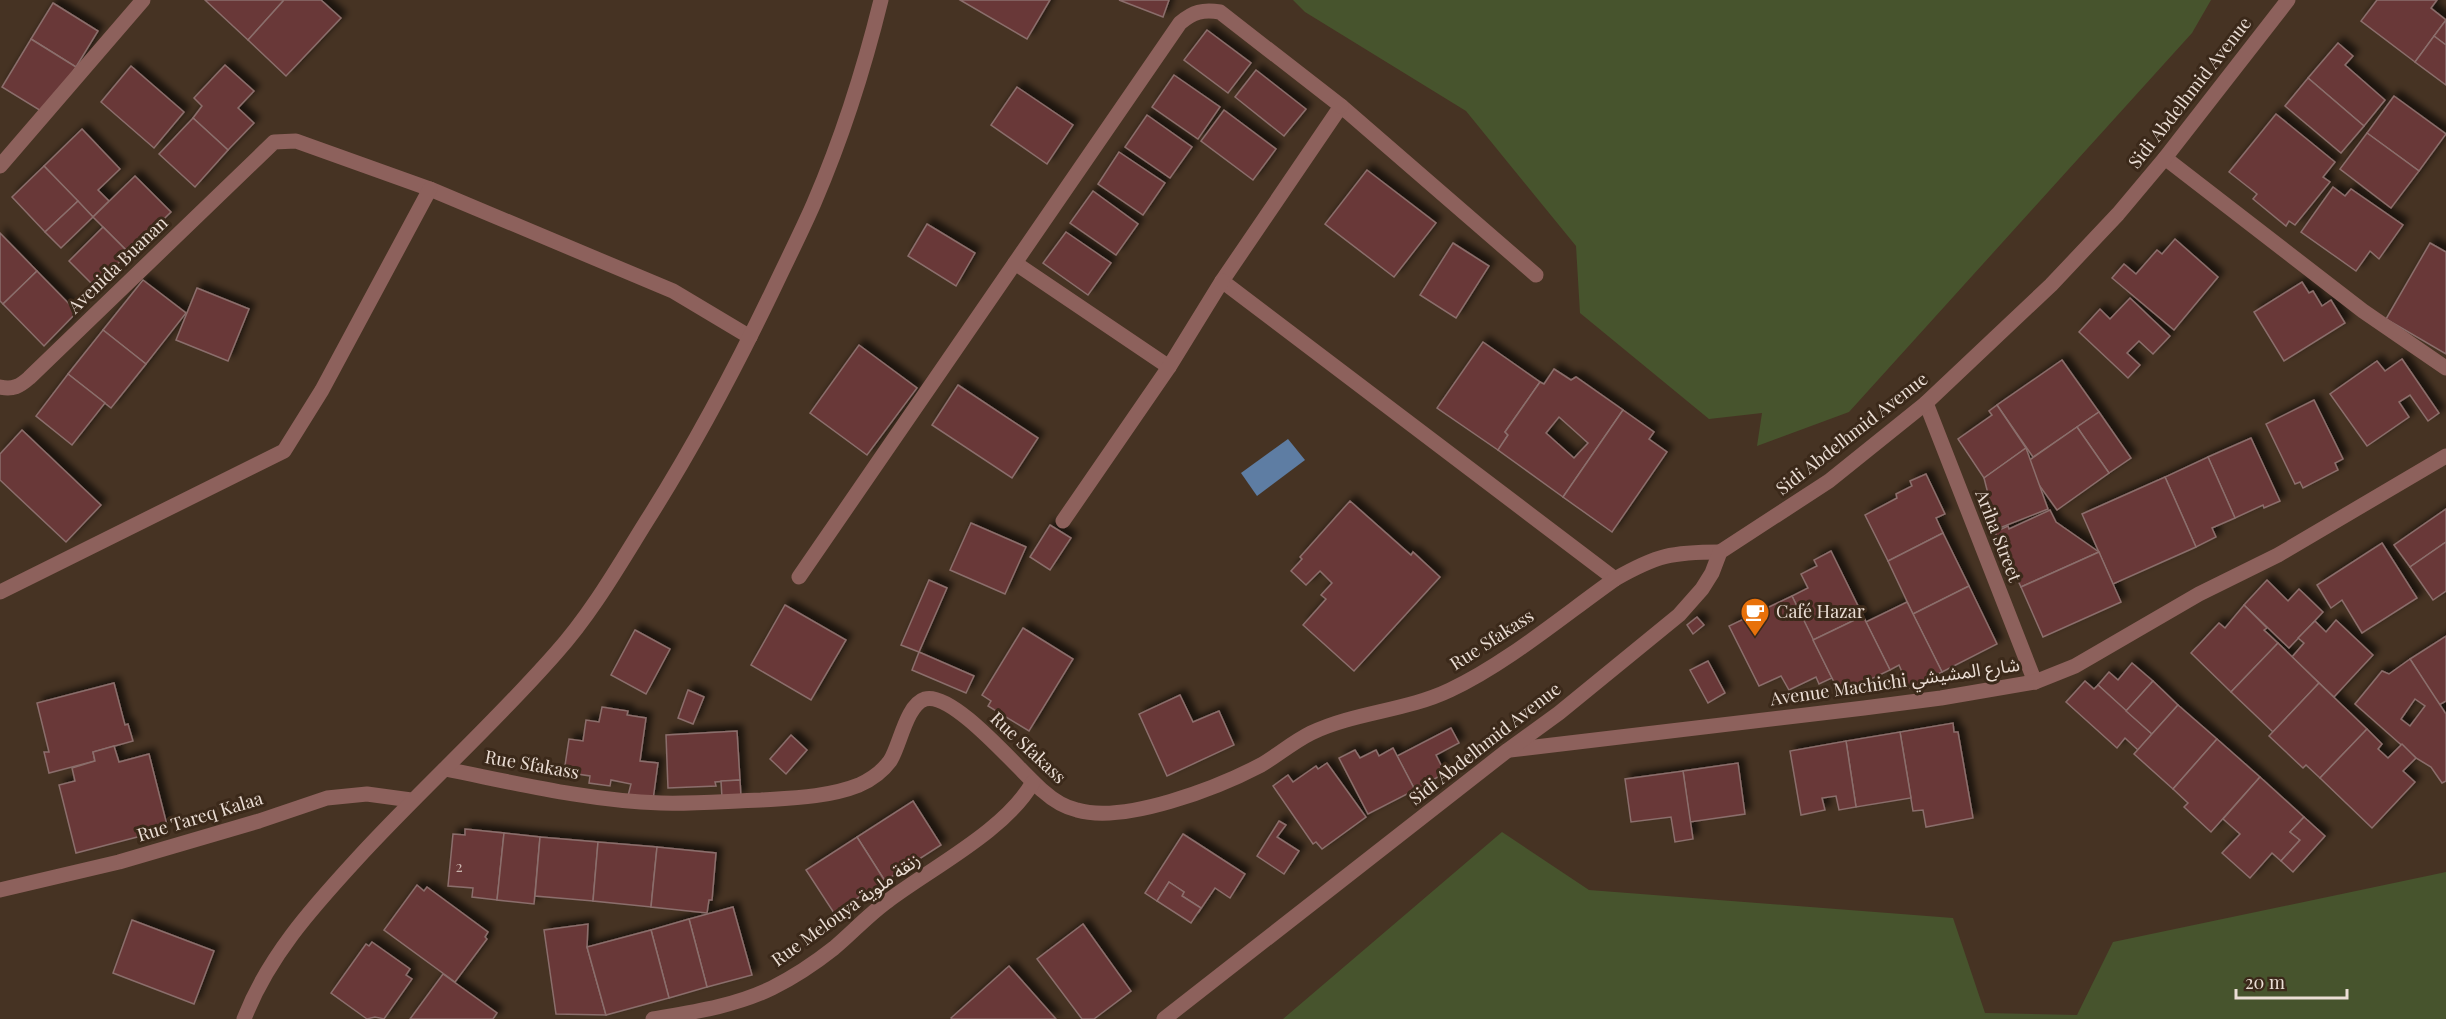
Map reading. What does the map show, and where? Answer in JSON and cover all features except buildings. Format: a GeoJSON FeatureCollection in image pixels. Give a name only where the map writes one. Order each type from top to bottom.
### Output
{"type":"FeatureCollection","features":[{"type":"Feature","properties":{"kind":"street"},"geometry":{"type":"LineString","coordinates":[[0,166],[143,0]]}},
{"type":"Feature","properties":{"kind":"street"},"geometry":{"type":"LineString","coordinates":[[244,1019],[251,1000],[277,953],[313,908],[411,800],[445,769],[559,650],[596,600],[707,421],[814,203],[857,89],[881,0]]}},
{"type":"Feature","properties":{"kind":"street","name":"Sidi Abdelhmid Avenue"},"geometry":{"type":"LineString","coordinates":[[1164,1019],[1680,615],[1702,589],[1712,573],[1720,552],[1829,481],[1926,403],[2051,285],[2118,213],[2165,158],[2288,0]]}},
{"type":"Feature","properties":{"kind":"street"},"geometry":{"type":"LineString","coordinates":[[799,577],[1180,23],[1192,13],[1207,9],[1220,12],[1341,106],[1536,275]]}},
{"type":"Feature","properties":{"kind":"street"},"geometry":{"type":"LineString","coordinates":[[1063,521],[1169,367],[1222,281],[1341,106]]}},
{"type":"Feature","properties":{"kind":"street","name":"Avenida Buanan"},"geometry":{"type":"LineString","coordinates":[[0,387],[9,389],[19,387],[274,142],[296,141],[430,189],[674,291],[750,337]]}},
{"type":"Feature","properties":{"kind":"street"},"geometry":{"type":"LineString","coordinates":[[2165,158],[2363,311],[2446,368]]}},
{"type":"Feature","properties":{"kind":"street"},"geometry":{"type":"LineString","coordinates":[[0,592],[284,451],[322,390],[430,189]]}},
{"type":"Feature","properties":{"kind":"street"},"geometry":{"type":"LineString","coordinates":[[1015,263],[1169,367]]}},
{"type":"Feature","properties":{"kind":"street"},"geometry":{"type":"LineString","coordinates":[[1222,281],[1615,579]]}},
{"type":"Feature","properties":{"kind":"street","name":"Ariha Street"},"geometry":{"type":"LineString","coordinates":[[1926,403],[2035,682]]}},
{"type":"Feature","properties":{"kind":"street","name":"Avenue Machichi شارع المشيشي"},"geometry":{"type":"LineString","coordinates":[[1508,750],[1908,703],[2035,682],[2076,666],[2199,594],[2278,555],[2446,456]]}},
{"type":"Feature","properties":{"kind":"street","name":"Rue Sfakass"},"geometry":{"type":"LineString","coordinates":[[445,769],[545,789],[658,803],[792,798],[837,791],[869,780],[890,762],[903,729],[918,703],[930,699],[949,706],[976,726],[992,739],[1033,782],[1060,804],[1092,814],[1142,808],[1210,787],[1263,764],[1310,734],[1448,692],[1484,672],[1615,579],[1637,566],[1666,555],[1720,552]]}},
{"type":"Feature","properties":{"kind":"street","name":"Rue Melouya زنقة ملوية"},"geometry":{"type":"LineString","coordinates":[[653,1019],[715,1009],[770,988],[801,972],[888,901],[953,857],[1004,817],[1020,802],[1033,782]]}},
{"type":"Feature","properties":{"kind":"street","name":"Rue Tareq Kalaa"},"geometry":{"type":"LineString","coordinates":[[0,890],[119,862],[259,821],[327,798],[367,794],[411,800]]}},
{"type":"Feature","properties":{"kind":"green space"},"geometry":{"type":"Polygon","coordinates":[[[1293,0],[2211,0],[2192,33],[1849,412],[1757,446],[1762,413],[1709,419],[1580,313],[1576,246],[1466,111],[1305,12],[1293,0]]]}},
{"type":"Feature","properties":{"kind":"green space"},"geometry":{"type":"Polygon","coordinates":[[[1502,832],[1589,890],[1953,918],[1985,1013],[2077,1015],[2113,942],[2446,872],[2446,1019],[1283,1019],[1502,832]]]}},
{"type":"Feature","properties":{"kind":"water"},"geometry":{"type":"Polygon","coordinates":[[[1288,439],[1305,460],[1257,496],[1241,473],[1288,439]]]}},
{"type":"Feature","properties":{"kind":"place","name":"Café Hazar"},"geometry":{"type":"Point","coordinates":[1755,638]}}]}
